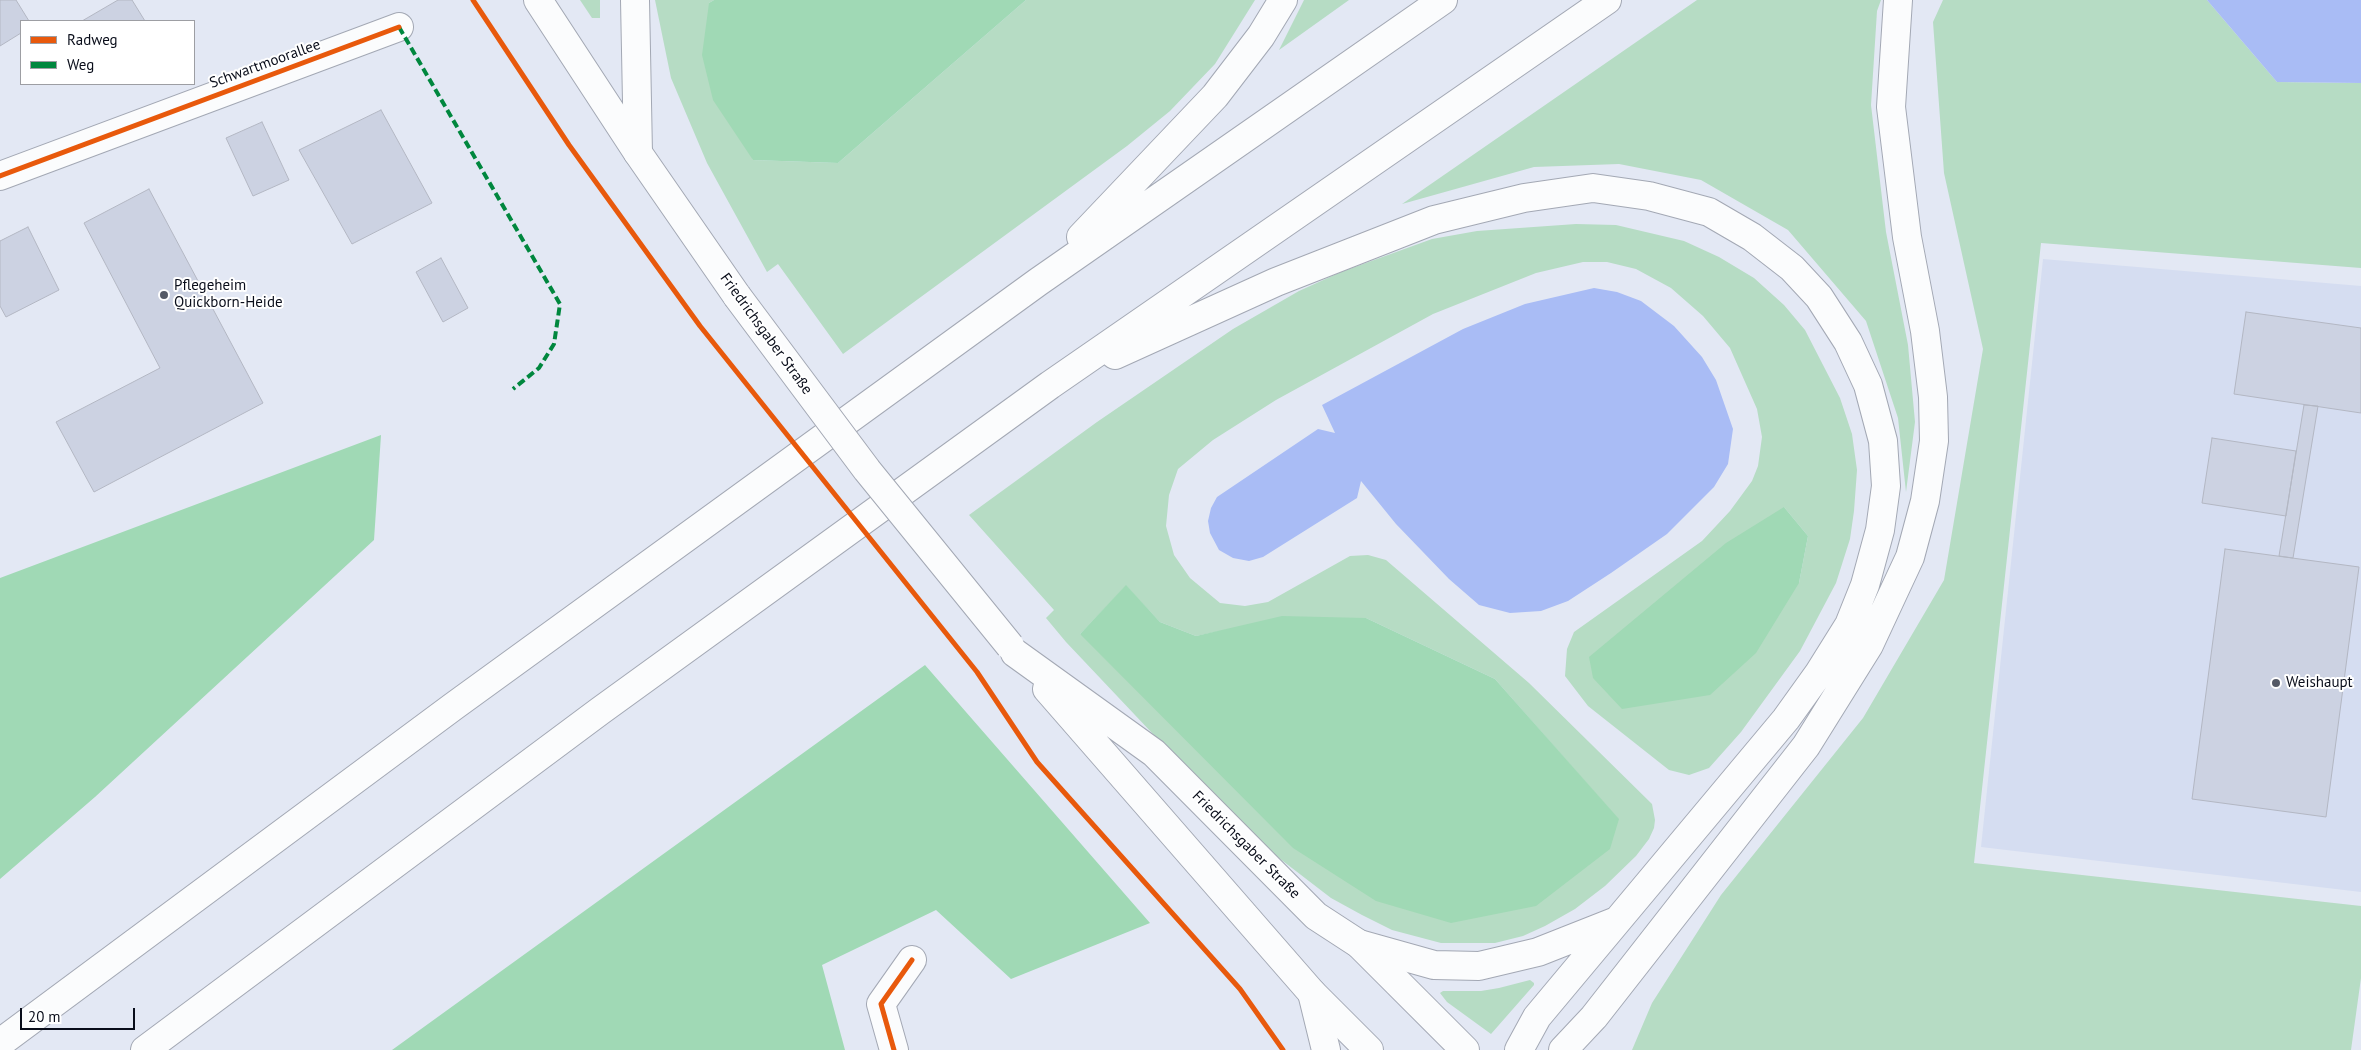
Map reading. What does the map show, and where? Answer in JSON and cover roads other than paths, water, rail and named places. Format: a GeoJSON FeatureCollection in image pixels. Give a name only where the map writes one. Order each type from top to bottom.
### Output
{"type":"FeatureCollection","features":[{"type":"Feature","properties":{"kind":"main road","name":"Friedrichsgaber Straße"},"geometry":{"type":"LineString","coordinates":[[538,0],[638,153],[737,296],[867,470],[1012,649],[1312,993],[1369,1050]]}},
{"type":"Feature","properties":{"kind":"main road"},"geometry":{"type":"LineString","coordinates":[[635,0],[638,153]]}},
{"type":"Feature","properties":{"kind":"main road"},"geometry":{"type":"LineString","coordinates":[[1038,282],[1215,96],[1261,36],[1283,0]]}},
{"type":"Feature","properties":{"kind":"main road"},"geometry":{"type":"LineString","coordinates":[[0,1043],[454,706],[1038,282],[1443,0]]}},
{"type":"Feature","properties":{"kind":"main road"},"geometry":{"type":"LineString","coordinates":[[145,1050],[600,711],[1050,385],[1607,0]]}},
{"type":"Feature","properties":{"kind":"main road"},"geometry":{"type":"LineString","coordinates":[[1563,1050],[1594,1017],[1806,746],[1869,645],[1910,557],[1925,501],[1934,441],[1933,397],[1924,331],[1907,238],[1890,106],[1898,0]]}},
{"type":"Feature","properties":{"kind":"main road","name":"Schwartmoorallee"},"geometry":{"type":"LineString","coordinates":[[3,168],[399,27]]}},
{"type":"Feature","properties":{"kind":"main road"},"geometry":{"type":"LineString","coordinates":[[1050,385],[1276,282],[1434,220],[1524,198],[1593,188],[1649,196],[1709,212],[1752,237],[1792,268],[1819,297],[1848,342],[1868,385],[1883,441],[1886,486],[1880,530],[1865,584],[1849,625],[1819,673],[1786,720],[1537,1017],[1519,1050]]}},
{"type":"Feature","properties":{"kind":"main road","name":"Friedrichsgaber Straße"},"geometry":{"type":"LineString","coordinates":[[1012,649],[1154,754],[1316,916],[1359,944],[1465,1050]]}},
{"type":"Feature","properties":{"kind":"main road"},"geometry":{"type":"LineString","coordinates":[[1359,944],[1434,964],[1479,966],[1538,952],[1618,920]]}},
{"type":"Feature","properties":{"kind":"main road"},"geometry":{"type":"LineString","coordinates":[[894,1050],[881,1004],[912,960]]}},
{"type":"Feature","properties":{"kind":"main road","name":"Friedrichsgaber Straße"},"geometry":{"type":"LineString","coordinates":[[1312,993],[1326,1050]]}},
{"type":"Feature","properties":{"kind":"main road"},"geometry":{"type":"LineString","coordinates":[[1589,1050],[1594,1017]]}},
{"type":"Feature","properties":{"kind":"water"},"geometry":{"type":"Polygon","coordinates":[[[2207,0],[2361,0],[2361,83],[2277,82],[2207,0]]]}},
{"type":"Feature","properties":{"kind":"water"},"geometry":{"type":"Polygon","coordinates":[[[1594,288],[1617,292],[1641,301],[1674,326],[1702,357],[1716,380],[1733,429],[1728,464],[1714,487],[1667,534],[1568,601],[1541,611],[1510,613],[1479,605],[1449,579],[1396,524],[1361,481],[1357,498],[1263,557],[1249,561],[1233,558],[1219,550],[1210,533],[1208,521],[1211,508],[1217,497],[1318,429],[1335,433],[1322,405],[1463,329],[1525,304],[1594,288]]]}},
{"type":"Feature","properties":{"kind":"place","name":"Pflegeheim Quickborn-Heide"},"geometry":{"type":"Point","coordinates":[164,295]}},
{"type":"Feature","properties":{"kind":"place","name":"Weishaupt"},"geometry":{"type":"Point","coordinates":[2276,683]}}]}
